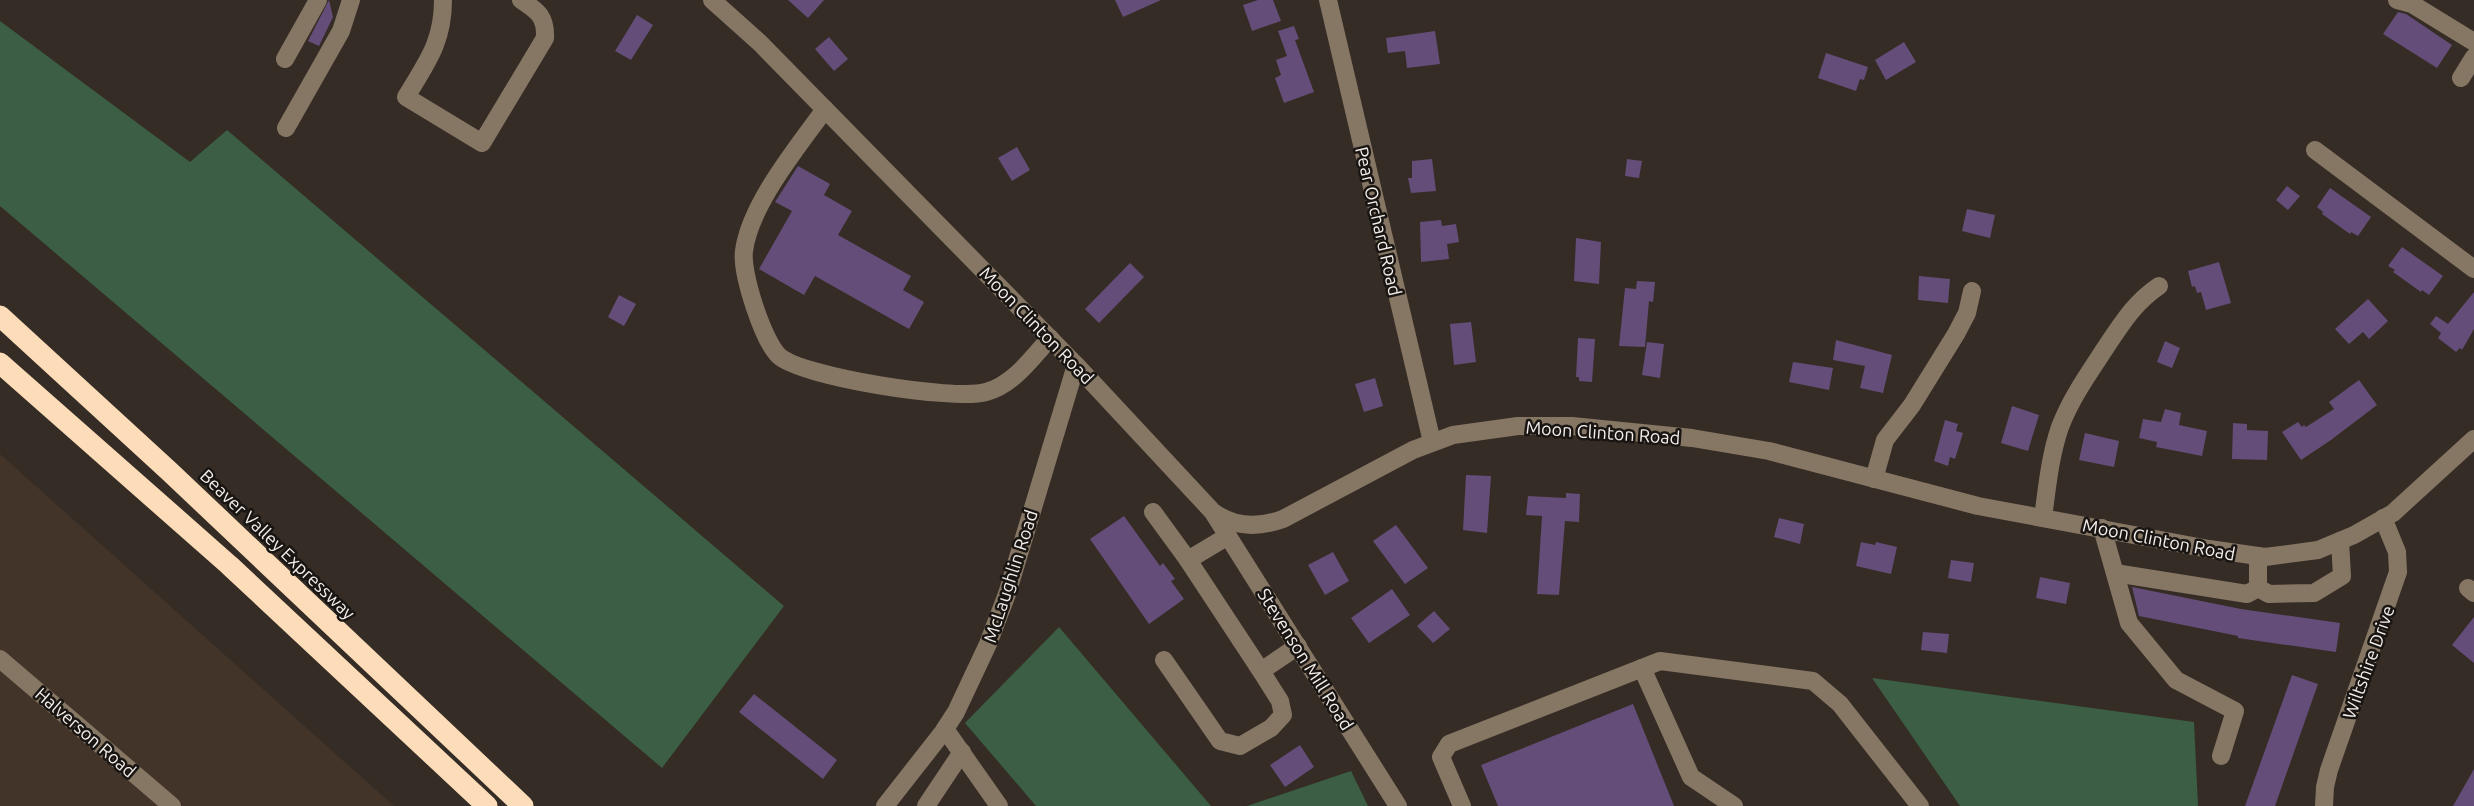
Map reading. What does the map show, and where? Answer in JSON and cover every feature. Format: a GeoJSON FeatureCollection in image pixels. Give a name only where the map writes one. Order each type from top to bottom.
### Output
{"type":"FeatureCollection","features":[{"type":"Feature","properties":{"kind":"highway","name":"Beaver Valley Expressway"},"geometry":{"type":"LineString","coordinates":[[0,316],[169,471],[523,806]]}},
{"type":"Feature","properties":{"kind":"highway"},"geometry":{"type":"LineString","coordinates":[[0,363],[229,565],[487,806]]}},
{"type":"Feature","properties":{"kind":"street"},"geometry":{"type":"LineString","coordinates":[[285,59],[318,0]]}},
{"type":"Feature","properties":{"kind":"street"},"geometry":{"type":"LineString","coordinates":[[285,128],[341,31],[351,0]]}},
{"type":"Feature","properties":{"kind":"street"},"geometry":{"type":"LineString","coordinates":[[443,0],[443,18],[438,42],[406,97],[482,143],[545,38],[546,25],[543,18],[521,0]]}},
{"type":"Feature","properties":{"kind":"street","name":"Moon Clinton Road"},"geometry":{"type":"LineString","coordinates":[[712,0],[760,43],[1050,338],[1212,512],[1234,523],[1251,526],[1268,524],[1302,510],[1432,442],[1464,433],[1498,428],[1581,427],[1692,438],[1769,451],[1978,506],[2208,550],[2258,556],[2300,554],[2340,541],[2383,518],[2427,484],[2474,439]]}},
{"type":"Feature","properties":{"kind":"street","name":"Pear Orchard Road"},"geometry":{"type":"LineString","coordinates":[[1328,0],[1432,442]]}},
{"type":"Feature","properties":{"kind":"street"},"geometry":{"type":"LineString","coordinates":[[2398,0],[2412,4],[2474,42]]}},
{"type":"Feature","properties":{"kind":"street"},"geometry":{"type":"LineString","coordinates":[[2461,78],[2474,57]]}},
{"type":"Feature","properties":{"kind":"street"},"geometry":{"type":"LineString","coordinates":[[825,110],[773,181],[754,220],[744,251],[746,282],[759,320],[778,355],[796,366],[893,389],[985,393],[1005,384],[1050,338]]}},
{"type":"Feature","properties":{"kind":"street"},"geometry":{"type":"LineString","coordinates":[[2315,150],[2474,270]]}},
{"type":"Feature","properties":{"kind":"street"},"geometry":{"type":"LineString","coordinates":[[2043,518],[2049,474],[2060,429],[2075,395],[2125,318],[2143,297],[2159,286]]}},
{"type":"Feature","properties":{"kind":"street"},"geometry":{"type":"LineString","coordinates":[[1874,478],[1885,440],[1912,405],[1956,334],[1967,313],[1972,291]]}},
{"type":"Feature","properties":{"kind":"street","name":"McLaughlin Road"},"geometry":{"type":"LineString","coordinates":[[885,806],[945,729],[961,702],[998,620],[1076,365]]}},
{"type":"Feature","properties":{"kind":"street"},"geometry":{"type":"LineString","coordinates":[[1153,512],[1261,671],[1280,701],[1283,715],[1271,728],[1240,746],[1220,741],[1164,660]]}},
{"type":"Feature","properties":{"kind":"street","name":"Stevenson Mill Road"},"geometry":{"type":"LineString","coordinates":[[1212,512],[1398,806]]}},
{"type":"Feature","properties":{"kind":"street","name":"Wiltshire Drive"},"geometry":{"type":"LineString","coordinates":[[2324,806],[2329,770],[2398,572],[2397,552],[2383,518]]}},
{"type":"Feature","properties":{"kind":"street"},"geometry":{"type":"LineString","coordinates":[[2102,528],[2129,623],[2176,680],[2235,711],[2221,756]]}},
{"type":"Feature","properties":{"kind":"street"},"geometry":{"type":"LineString","coordinates":[[1188,560],[1228,536]]}},
{"type":"Feature","properties":{"kind":"street"},"geometry":{"type":"LineString","coordinates":[[2258,588],[2269,594],[2314,593],[2342,576],[2340,541]]}},
{"type":"Feature","properties":{"kind":"street"},"geometry":{"type":"LineString","coordinates":[[2258,556],[2258,588]]}},
{"type":"Feature","properties":{"kind":"street"},"geometry":{"type":"LineString","coordinates":[[2115,573],[2247,594],[2258,588]]}},
{"type":"Feature","properties":{"kind":"street"},"geometry":{"type":"LineString","coordinates":[[1261,671],[1298,646]]}},
{"type":"Feature","properties":{"kind":"street","name":"Halverson Road"},"geometry":{"type":"LineString","coordinates":[[0,659],[172,806]]}},
{"type":"Feature","properties":{"kind":"street"},"geometry":{"type":"LineString","coordinates":[[1462,806],[1441,757],[1449,744],[1660,661],[1813,681],[1840,705],[1920,806]]}},
{"type":"Feature","properties":{"kind":"street"},"geometry":{"type":"LineString","coordinates":[[1642,668],[1691,777],[1734,806]]}},
{"type":"Feature","properties":{"kind":"street"},"geometry":{"type":"LineString","coordinates":[[945,729],[999,806]]}},
{"type":"Feature","properties":{"kind":"street"},"geometry":{"type":"LineString","coordinates":[[926,806],[962,752]]}},
{"type":"Feature","properties":{"kind":"shaded area"},"geometry":{"type":"Polygon","coordinates":[[[0,454],[394,806],[0,806],[0,454]]]}},
{"type":"Feature","properties":{"kind":"green space"},"geometry":{"type":"Polygon","coordinates":[[[0,21],[190,162],[227,130],[784,606],[662,768],[0,206],[0,21]]]}},
{"type":"Feature","properties":{"kind":"green space"},"geometry":{"type":"Polygon","coordinates":[[[1059,627],[1211,806],[1036,806],[965,723],[1059,627]]]}},
{"type":"Feature","properties":{"kind":"green space"},"geometry":{"type":"Polygon","coordinates":[[[1872,678],[2194,722],[2198,806],[1960,806],[1872,678]]]}},
{"type":"Feature","properties":{"kind":"green space"},"geometry":{"type":"Polygon","coordinates":[[[1351,771],[1368,806],[1247,806],[1351,771]]]}},
{"type":"Feature","properties":{"kind":"building"},"geometry":{"type":"Polygon","coordinates":[[[329,0],[333,17],[319,46],[308,41],[329,0]]]}},
{"type":"Feature","properties":{"kind":"building"},"geometry":{"type":"Polygon","coordinates":[[[788,0],[824,0],[808,18],[788,0]]]}},
{"type":"Feature","properties":{"kind":"building"},"geometry":{"type":"Polygon","coordinates":[[[1115,0],[1161,0],[1123,17],[1115,0]]]}},
{"type":"Feature","properties":{"kind":"building"},"geometry":{"type":"Polygon","coordinates":[[[1258,0],[1273,0],[1281,21],[1252,31],[1243,5],[1258,0]]]}},
{"type":"Feature","properties":{"kind":"building"},"geometry":{"type":"Polygon","coordinates":[[[2398,12],[2406,14],[2452,45],[2437,68],[2383,34],[2398,12]]]}},
{"type":"Feature","properties":{"kind":"building"},"geometry":{"type":"Polygon","coordinates":[[[637,15],[653,25],[631,60],[615,51],[637,15]]]}},
{"type":"Feature","properties":{"kind":"building"},"geometry":{"type":"Polygon","coordinates":[[[1294,26],[1299,39],[1295,40],[1314,92],[1284,103],[1275,78],[1281,75],[1276,60],[1287,56],[1278,31],[1294,26]]]}},
{"type":"Feature","properties":{"kind":"building"},"geometry":{"type":"Polygon","coordinates":[[[1435,31],[1440,64],[1407,68],[1405,51],[1388,53],[1386,38],[1435,31]]]}},
{"type":"Feature","properties":{"kind":"building"},"geometry":{"type":"Polygon","coordinates":[[[829,37],[848,59],[834,71],[815,49],[829,37]]]}},
{"type":"Feature","properties":{"kind":"building"},"geometry":{"type":"Polygon","coordinates":[[[1904,42],[1916,62],[1886,80],[1875,60],[1904,42]]]}},
{"type":"Feature","properties":{"kind":"building"},"geometry":{"type":"Polygon","coordinates":[[[1826,53],[1868,67],[1864,80],[1860,79],[1856,91],[1818,78],[1826,53]]]}},
{"type":"Feature","properties":{"kind":"building"},"geometry":{"type":"Polygon","coordinates":[[[1017,147],[1030,170],[1012,181],[998,158],[1017,147]]]}},
{"type":"Feature","properties":{"kind":"building"},"geometry":{"type":"Polygon","coordinates":[[[1432,159],[1436,191],[1411,193],[1408,178],[1412,178],[1412,161],[1432,159]]]}},
{"type":"Feature","properties":{"kind":"building"},"geometry":{"type":"Polygon","coordinates":[[[1627,159],[1642,161],[1639,178],[1625,176],[1627,159]]]}},
{"type":"Feature","properties":{"kind":"building"},"geometry":{"type":"Polygon","coordinates":[[[798,166],[830,184],[824,195],[852,211],[838,235],[911,276],[903,290],[924,302],[909,329],[815,276],[804,295],[759,269],[792,211],[775,202],[798,166]]]}},
{"type":"Feature","properties":{"kind":"building"},"geometry":{"type":"Polygon","coordinates":[[[2287,186],[2300,196],[2288,210],[2276,200],[2287,186]]]}},
{"type":"Feature","properties":{"kind":"building"},"geometry":{"type":"Polygon","coordinates":[[[2330,188],[2371,217],[2358,236],[2351,232],[2350,234],[2322,214],[2317,207],[2330,188]]]}},
{"type":"Feature","properties":{"kind":"building"},"geometry":{"type":"Polygon","coordinates":[[[1967,209],[1995,215],[1990,238],[1962,231],[1967,209]]]}},
{"type":"Feature","properties":{"kind":"building"},"geometry":{"type":"Polygon","coordinates":[[[1441,220],[1442,226],[1456,224],[1459,242],[1447,244],[1449,259],[1421,262],[1420,222],[1441,220]]]}},
{"type":"Feature","properties":{"kind":"building"},"geometry":{"type":"Polygon","coordinates":[[[1576,238],[1601,242],[1599,284],[1574,281],[1576,238]]]}},
{"type":"Feature","properties":{"kind":"building"},"geometry":{"type":"Polygon","coordinates":[[[2402,247],[2443,276],[2429,295],[2422,290],[2421,292],[2388,266],[2402,247]]]}},
{"type":"Feature","properties":{"kind":"building"},"geometry":{"type":"Polygon","coordinates":[[[2219,262],[2231,303],[2206,310],[2201,292],[2197,293],[2195,286],[2192,287],[2188,271],[2219,262]]]}},
{"type":"Feature","properties":{"kind":"building"},"geometry":{"type":"Polygon","coordinates":[[[1130,263],[1144,277],[1099,323],[1085,309],[1130,263]]]}},
{"type":"Feature","properties":{"kind":"building"},"geometry":{"type":"Polygon","coordinates":[[[1919,276],[1950,279],[1948,303],[1918,300],[1919,276]]]}},
{"type":"Feature","properties":{"kind":"building"},"geometry":{"type":"Polygon","coordinates":[[[1637,281],[1655,282],[1653,302],[1649,301],[1645,347],[1619,346],[1625,288],[1636,289],[1637,281]]]}},
{"type":"Feature","properties":{"kind":"building"},"geometry":{"type":"Polygon","coordinates":[[[2474,292],[2474,329],[2462,350],[2460,348],[2456,352],[2438,338],[2441,333],[2430,324],[2436,316],[2448,324],[2474,292]]]}},
{"type":"Feature","properties":{"kind":"building"},"geometry":{"type":"Polygon","coordinates":[[[619,295],[636,304],[624,326],[608,317],[619,295]]]}},
{"type":"Feature","properties":{"kind":"building"},"geometry":{"type":"Polygon","coordinates":[[[2368,299],[2388,321],[2369,339],[2363,332],[2349,344],[2335,329],[2368,299]]]}},
{"type":"Feature","properties":{"kind":"building"},"geometry":{"type":"Polygon","coordinates":[[[1471,322],[1476,362],[1454,365],[1450,324],[1471,322]]]}},
{"type":"Feature","properties":{"kind":"building"},"geometry":{"type":"Polygon","coordinates":[[[1578,338],[1595,339],[1592,382],[1579,381],[1579,377],[1576,377],[1578,338]]]}},
{"type":"Feature","properties":{"kind":"building"},"geometry":{"type":"Polygon","coordinates":[[[1836,340],[1892,355],[1883,393],[1860,388],[1865,366],[1833,360],[1836,340]]]}},
{"type":"Feature","properties":{"kind":"building"},"geometry":{"type":"Polygon","coordinates":[[[2165,341],[2180,348],[2172,368],[2157,362],[2165,341]]]}},
{"type":"Feature","properties":{"kind":"building"},"geometry":{"type":"Polygon","coordinates":[[[1647,342],[1664,344],[1660,378],[1642,375],[1647,342]]]}},
{"type":"Feature","properties":{"kind":"building"},"geometry":{"type":"Polygon","coordinates":[[[1793,362],[1833,368],[1829,390],[1789,382],[1793,362]]]}},
{"type":"Feature","properties":{"kind":"building"},"geometry":{"type":"Polygon","coordinates":[[[1375,378],[1383,406],[1364,412],[1355,384],[1375,378]]]}},
{"type":"Feature","properties":{"kind":"building"},"geometry":{"type":"Polygon","coordinates":[[[2359,380],[2377,405],[2301,460],[2282,432],[2298,422],[2302,427],[2306,427],[2334,409],[2329,402],[2359,380]]]}},
{"type":"Feature","properties":{"kind":"building"},"geometry":{"type":"Polygon","coordinates":[[[2012,406],[2039,415],[2028,451],[2001,443],[2012,406]]]}},
{"type":"Feature","properties":{"kind":"building"},"geometry":{"type":"Polygon","coordinates":[[[2165,409],[2181,413],[2179,425],[2207,431],[2202,456],[2156,447],[2157,442],[2139,438],[2143,419],[2161,422],[2165,409]]]}},
{"type":"Feature","properties":{"kind":"building"},"geometry":{"type":"Polygon","coordinates":[[[1945,420],[1958,424],[1956,431],[1963,433],[1955,459],[1950,457],[1948,466],[1934,461],[1945,420]]]}},
{"type":"Feature","properties":{"kind":"building"},"geometry":{"type":"Polygon","coordinates":[[[2233,423],[2247,424],[2247,430],[2268,431],[2267,460],[2232,459],[2233,423]]]}},
{"type":"Feature","properties":{"kind":"building"},"geometry":{"type":"Polygon","coordinates":[[[2085,433],[2119,441],[2114,467],[2079,460],[2085,433]]]}},
{"type":"Feature","properties":{"kind":"building"},"geometry":{"type":"Polygon","coordinates":[[[1466,475],[1491,476],[1487,533],[1463,530],[1466,475]]]}},
{"type":"Feature","properties":{"kind":"building"},"geometry":{"type":"Polygon","coordinates":[[[1566,493],[1580,494],[1579,522],[1565,521],[1559,595],[1537,594],[1542,516],[1526,515],[1528,496],[1566,498],[1566,493]]]}},
{"type":"Feature","properties":{"kind":"building"},"geometry":{"type":"Polygon","coordinates":[[[1124,516],[1160,566],[1163,563],[1175,579],[1171,581],[1184,599],[1149,624],[1090,539],[1124,516]]]}},
{"type":"Feature","properties":{"kind":"building"},"geometry":{"type":"Polygon","coordinates":[[[1779,518],[1804,524],[1800,544],[1774,537],[1779,518]]]}},
{"type":"Feature","properties":{"kind":"building"},"geometry":{"type":"Polygon","coordinates":[[[1396,525],[1428,568],[1405,584],[1373,541],[1396,525]]]}},
{"type":"Feature","properties":{"kind":"building"},"geometry":{"type":"Polygon","coordinates":[[[1861,542],[1897,547],[1891,574],[1856,566],[1861,542]]]}},
{"type":"Feature","properties":{"kind":"building"},"geometry":{"type":"Polygon","coordinates":[[[1333,552],[1349,581],[1325,595],[1308,565],[1333,552]]]}},
{"type":"Feature","properties":{"kind":"building"},"geometry":{"type":"Polygon","coordinates":[[[1951,560],[1974,563],[1971,582],[1948,578],[1951,560]]]}},
{"type":"Feature","properties":{"kind":"building"},"geometry":{"type":"Polygon","coordinates":[[[2040,577],[2070,583],[2066,604],[2036,598],[2040,577]]]}},
{"type":"Feature","properties":{"kind":"building"},"geometry":{"type":"Polygon","coordinates":[[[2132,587],[2241,609],[2340,623],[2336,652],[2238,638],[2139,616],[2132,587]]]}},
{"type":"Feature","properties":{"kind":"building"},"geometry":{"type":"Polygon","coordinates":[[[1392,589],[1410,615],[1369,643],[1351,618],[1392,589]]]}},
{"type":"Feature","properties":{"kind":"building"},"geometry":{"type":"Polygon","coordinates":[[[1434,611],[1450,629],[1433,643],[1417,626],[1434,611]]]}},
{"type":"Feature","properties":{"kind":"building"},"geometry":{"type":"Polygon","coordinates":[[[2474,617],[2474,663],[2452,645],[2474,617]]]}},
{"type":"Feature","properties":{"kind":"building"},"geometry":{"type":"Polygon","coordinates":[[[1923,632],[1949,634],[1947,653],[1921,650],[1923,632]]]}},
{"type":"Feature","properties":{"kind":"building"},"geometry":{"type":"Polygon","coordinates":[[[2292,675],[2318,684],[2275,806],[2245,806],[2292,675]]]}},
{"type":"Feature","properties":{"kind":"building"},"geometry":{"type":"Polygon","coordinates":[[[754,694],[837,760],[823,779],[739,712],[754,694]]]}},
{"type":"Feature","properties":{"kind":"building"},"geometry":{"type":"Polygon","coordinates":[[[1633,704],[1674,806],[1498,806],[1481,765],[1633,704]]]}},
{"type":"Feature","properties":{"kind":"building"},"geometry":{"type":"Polygon","coordinates":[[[1300,745],[1314,767],[1285,787],[1270,765],[1300,745]]]}},
{"type":"Feature","properties":{"kind":"building"},"geometry":{"type":"Polygon","coordinates":[[[2474,769],[2474,806],[2453,806],[2474,769]]]}}]}
